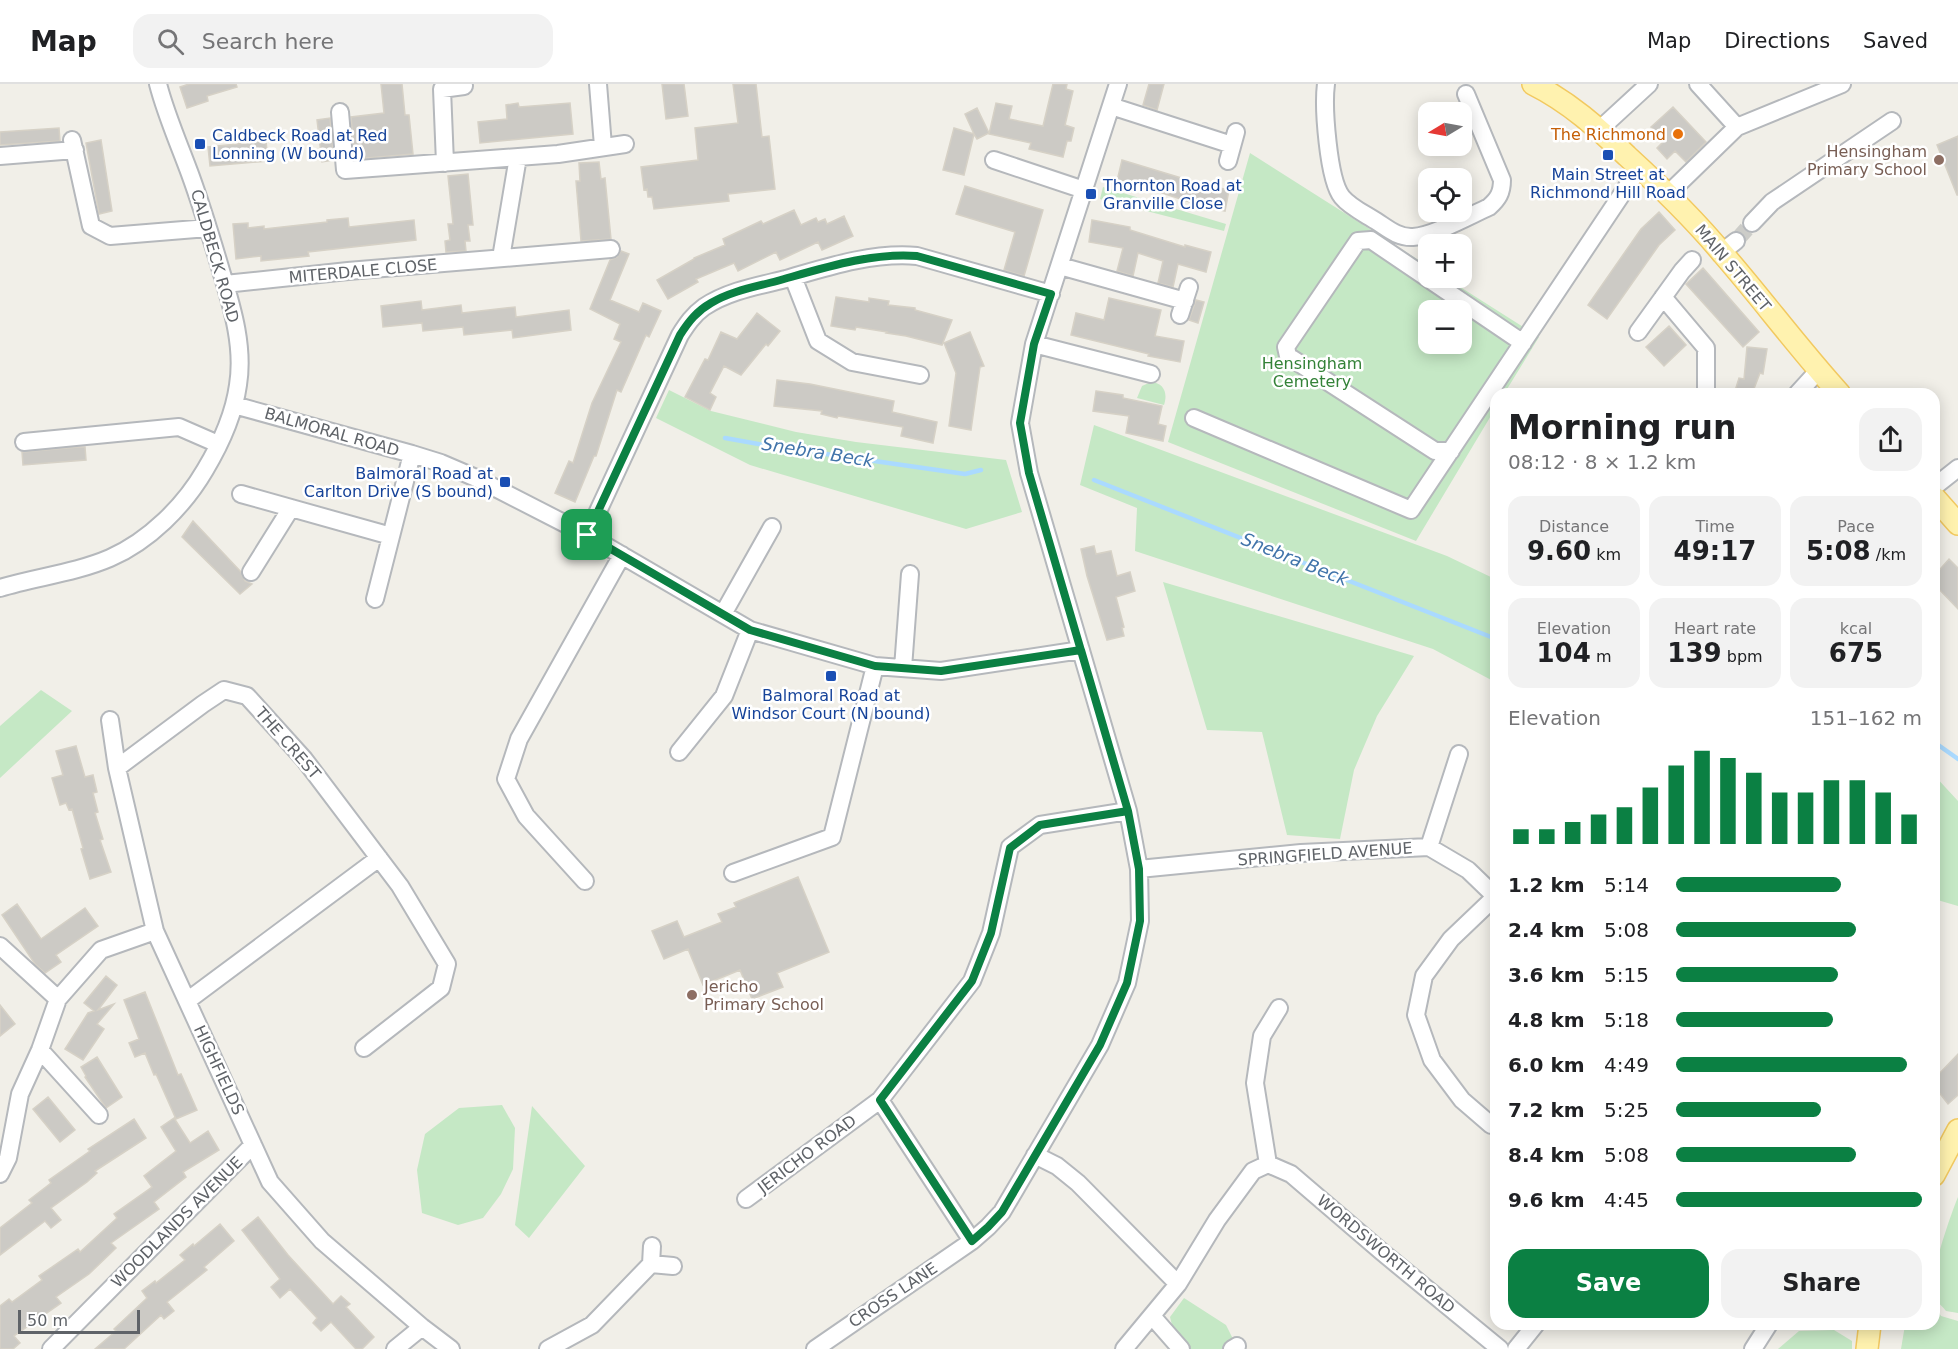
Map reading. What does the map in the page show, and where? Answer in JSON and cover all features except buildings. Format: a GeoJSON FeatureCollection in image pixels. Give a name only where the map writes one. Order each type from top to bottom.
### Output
{"type":"FeatureCollection","features":[{"type":"Feature","properties":{"kind":"main road","name":"MAIN STREET"},"geometry":{"type":"LineString","coordinates":[[1539,85],[1599,130],[1729,247],[1818,371],[1834,388]]}},
{"type":"Feature","properties":{"kind":"main road"},"geometry":{"type":"LineString","coordinates":[[1940,503],[1958,524]]}},
{"type":"Feature","properties":{"kind":"main road"},"geometry":{"type":"LineString","coordinates":[[1940,1164],[1958,1130]]}},
{"type":"Feature","properties":{"kind":"main road"},"geometry":{"type":"LineString","coordinates":[[1867,1349],[1869,1330]]}},
{"type":"Feature","properties":{"kind":"street","name":"CALDBECK ROAD"},"geometry":{"type":"LineString","coordinates":[[0,588],[111,558],[166,520],[198,482],[218,444],[234,405],[240,364],[238,342],[225,284],[158,84]]}},
{"type":"Feature","properties":{"kind":"street"},"geometry":{"type":"LineString","coordinates":[[598,84],[603,146]]}},
{"type":"Feature","properties":{"kind":"street","name":"CROSS LANE"},"geometry":{"type":"LineString","coordinates":[[815,1349],[972,1241],[1002,1212],[1100,1045],[1127,983],[1140,921],[1139,869],[1128,811],[1029,473],[1020,423],[1034,344],[1118,84]]}},
{"type":"Feature","properties":{"kind":"street"},"geometry":{"type":"LineString","coordinates":[[1326,84],[1325,114],[1337,188],[1342,197],[1352,205],[1397,235],[1408,238],[1426,235],[1489,207],[1497,200],[1502,190],[1502,180],[1466,94]]}},
{"type":"Feature","properties":{"kind":"street"},"geometry":{"type":"LineString","coordinates":[[1599,130],[1649,84]]}},
{"type":"Feature","properties":{"kind":"street"},"geometry":{"type":"LineString","coordinates":[[1698,84],[1737,127]]}},
{"type":"Feature","properties":{"kind":"street"},"geometry":{"type":"LineString","coordinates":[[1668,194],[1737,127],[1842,84]]}},
{"type":"Feature","properties":{"kind":"street"},"geometry":{"type":"LineString","coordinates":[[445,163],[442,89],[464,86]]}},
{"type":"Feature","properties":{"kind":"street"},"geometry":{"type":"LineString","coordinates":[[1111,106],[1234,139],[1228,162]]}},
{"type":"Feature","properties":{"kind":"street"},"geometry":{"type":"LineString","coordinates":[[340,112],[345,170],[518,158],[625,144]]}},
{"type":"Feature","properties":{"kind":"street"},"geometry":{"type":"LineString","coordinates":[[1752,223],[1772,202],[1892,121]]}},
{"type":"Feature","properties":{"kind":"street"},"geometry":{"type":"LineString","coordinates":[[0,156],[74,145],[91,226],[110,236],[208,228]]}},
{"type":"Feature","properties":{"kind":"street"},"geometry":{"type":"LineString","coordinates":[[501,258],[518,158]]}},
{"type":"Feature","properties":{"kind":"street"},"geometry":{"type":"LineString","coordinates":[[994,160],[1084,190]]}},
{"type":"Feature","properties":{"kind":"street"},"geometry":{"type":"LineString","coordinates":[[1493,388],[1640,167]]}},
{"type":"Feature","properties":{"kind":"street"},"geometry":{"type":"LineString","coordinates":[[1451,451],[1436,451],[1288,356],[1286,347],[1358,241],[1371,240],[1523,343]]}},
{"type":"Feature","properties":{"kind":"street","name":"MITERDALE CLOSE"},"geometry":{"type":"LineString","coordinates":[[225,284],[348,271],[611,249]]}},
{"type":"Feature","properties":{"kind":"street"},"geometry":{"type":"LineString","coordinates":[[587,535],[680,335],[691,318],[701,309],[727,294],[864,260],[904,255],[917,256],[1051,294]]}},
{"type":"Feature","properties":{"kind":"street"},"geometry":{"type":"LineString","coordinates":[[1638,332],[1692,260]]}},
{"type":"Feature","properties":{"kind":"street"},"geometry":{"type":"LineString","coordinates":[[1060,266],[1185,301]]}},
{"type":"Feature","properties":{"kind":"street"},"geometry":{"type":"LineString","coordinates":[[793,276],[818,341],[852,362],[920,375]]}},
{"type":"Feature","properties":{"kind":"street"},"geometry":{"type":"LineString","coordinates":[[1663,297],[1706,348],[1706,388]]}},
{"type":"Feature","properties":{"kind":"street"},"geometry":{"type":"LineString","coordinates":[[1034,344],[1140,377]]}},
{"type":"Feature","properties":{"kind":"street"},"geometry":{"type":"LineString","coordinates":[[1802,388],[1818,371]]}},
{"type":"Feature","properties":{"kind":"street"},"geometry":{"type":"LineString","coordinates":[[1194,418],[1411,510],[1490,392]]}},
{"type":"Feature","properties":{"kind":"street","name":"BALMORAL ROAD"},"geometry":{"type":"LineString","coordinates":[[234,405],[412,454],[476,478],[587,535],[750,630],[875,666],[941,671],[1081,650]]}},
{"type":"Feature","properties":{"kind":"street"},"geometry":{"type":"LineString","coordinates":[[24,441],[179,427],[218,444]]}},
{"type":"Feature","properties":{"kind":"street"},"geometry":{"type":"LineString","coordinates":[[375,599],[412,454]]}},
{"type":"Feature","properties":{"kind":"street"},"geometry":{"type":"LineString","coordinates":[[1940,482],[1958,468]]}},
{"type":"Feature","properties":{"kind":"street"},"geometry":{"type":"LineString","coordinates":[[241,494],[391,536]]}},
{"type":"Feature","properties":{"kind":"street"},"geometry":{"type":"LineString","coordinates":[[251,572],[291,508]]}},
{"type":"Feature","properties":{"kind":"street"},"geometry":{"type":"LineString","coordinates":[[723,614],[772,527]]}},
{"type":"Feature","properties":{"kind":"street"},"geometry":{"type":"LineString","coordinates":[[585,881],[526,816],[506,779],[519,739],[622,555]]}},
{"type":"Feature","properties":{"kind":"street"},"geometry":{"type":"LineString","coordinates":[[903,668],[910,574]]}},
{"type":"Feature","properties":{"kind":"street"},"geometry":{"type":"LineString","coordinates":[[679,752],[724,696],[750,630]]}},
{"type":"Feature","properties":{"kind":"street"},"geometry":{"type":"LineString","coordinates":[[733,873],[832,837],[875,666]]}},
{"type":"Feature","properties":{"kind":"street","name":"THE CREST"},"geometry":{"type":"LineString","coordinates":[[117,768],[224,690],[247,696],[304,759],[400,886],[447,964],[441,988],[364,1048]]}},
{"type":"Feature","properties":{"kind":"street","name":"HIGHFIELDS"},"geometry":{"type":"LineString","coordinates":[[110,720],[117,768],[155,931],[270,1182],[322,1241],[422,1328],[451,1349]]}},
{"type":"Feature","properties":{"kind":"street"},"geometry":{"type":"LineString","coordinates":[[1428,847],[1459,754]]}},
{"type":"Feature","properties":{"kind":"street","name":"JERICHO ROAD"},"geometry":{"type":"LineString","coordinates":[[746,1199],[880,1100],[972,981],[991,933],[1010,848],[1040,825],[1128,811]]}},
{"type":"Feature","properties":{"kind":"street","name":"SPRINGFIELD AVENUE"},"geometry":{"type":"LineString","coordinates":[[1139,869],[1301,853],[1428,847],[1468,870],[1490,891]]}},
{"type":"Feature","properties":{"kind":"street"},"geometry":{"type":"LineString","coordinates":[[187,1001],[379,858]]}},
{"type":"Feature","properties":{"kind":"street"},"geometry":{"type":"LineString","coordinates":[[1490,903],[1451,939],[1424,976],[1416,1015],[1432,1060],[1462,1100],[1490,1124]]}},
{"type":"Feature","properties":{"kind":"street"},"geometry":{"type":"LineString","coordinates":[[0,1174],[8,1158],[20,1095],[40,1050],[58,999],[101,950],[155,931]]}},
{"type":"Feature","properties":{"kind":"street"},"geometry":{"type":"LineString","coordinates":[[0,946],[58,999]]}},
{"type":"Feature","properties":{"kind":"street"},"geometry":{"type":"LineString","coordinates":[[1124,1349],[1178,1284],[1217,1220],[1252,1171],[1268,1164],[1255,1083],[1262,1036],[1279,1008]]}},
{"type":"Feature","properties":{"kind":"street"},"geometry":{"type":"LineString","coordinates":[[40,1050],[99,1115]]}},
{"type":"Feature","properties":{"kind":"street"},"geometry":{"type":"LineString","coordinates":[[880,1100],[972,1241]]}},
{"type":"Feature","properties":{"kind":"street","name":"WOODLANDS AVENUE"},"geometry":{"type":"LineString","coordinates":[[51,1349],[253,1145]]}},
{"type":"Feature","properties":{"kind":"street"},"geometry":{"type":"LineString","coordinates":[[1035,1155],[1057,1166],[1078,1183],[1178,1284]]}},
{"type":"Feature","properties":{"kind":"street","name":"WORDSWORTH ROAD"},"geometry":{"type":"LineString","coordinates":[[1268,1164],[1291,1174],[1500,1349]]}},
{"type":"Feature","properties":{"kind":"street"},"geometry":{"type":"LineString","coordinates":[[548,1349],[592,1325],[651,1264],[652,1246]]}},
{"type":"Feature","properties":{"kind":"street"},"geometry":{"type":"LineString","coordinates":[[651,1264],[674,1266]]}},
{"type":"Feature","properties":{"kind":"street"},"geometry":{"type":"LineString","coordinates":[[1152,1316],[1181,1349]]}},
{"type":"Feature","properties":{"kind":"street"},"geometry":{"type":"LineString","coordinates":[[395,1349],[422,1328]]}},
{"type":"Feature","properties":{"kind":"street"},"geometry":{"type":"LineString","coordinates":[[1516,1349],[1531,1330]]}},
{"type":"Feature","properties":{"kind":"street"},"geometry":{"type":"LineString","coordinates":[[1753,1349],[1765,1330]]}},
{"type":"Feature","properties":{"kind":"green space","name":"Hensingham Cemetery"},"geometry":{"type":"Polygon","coordinates":[[[1250,153],[1418,260],[1418,288],[1462,288],[1539,337],[1508,388],[1490,388],[1490,417],[1416,541],[1168,442],[1250,153]]]}},
{"type":"Feature","properties":{"kind":"green space"},"geometry":{"type":"Polygon","coordinates":[[[1103,187],[1226,224],[1224,231],[1100,199],[1103,187]]]}},
{"type":"Feature","properties":{"kind":"green space"},"geometry":{"type":"Polygon","coordinates":[[[1151,382],[1159,384],[1164,389],[1164,405],[1137,398],[1142,386],[1151,382]]]}},
{"type":"Feature","properties":{"kind":"green space"},"geometry":{"type":"Polygon","coordinates":[[[669,390],[711,411],[796,432],[856,442],[1006,460],[1022,512],[966,529],[750,465],[656,418],[669,390]]]}},
{"type":"Feature","properties":{"kind":"green space"},"geometry":{"type":"Polygon","coordinates":[[[1094,425],[1447,556],[1490,577],[1490,679],[1433,649],[1135,551],[1137,508],[1080,485],[1094,425]]]}},
{"type":"Feature","properties":{"kind":"green space"},"geometry":{"type":"Polygon","coordinates":[[[1163,582],[1414,656],[1377,716],[1354,770],[1340,839],[1287,835],[1262,732],[1207,730],[1163,582]]]}},
{"type":"Feature","properties":{"kind":"green space"},"geometry":{"type":"Polygon","coordinates":[[[41,690],[72,711],[0,778],[0,726],[41,690]]]}},
{"type":"Feature","properties":{"kind":"green space"},"geometry":{"type":"Polygon","coordinates":[[[1940,782],[1958,801],[1958,906],[1940,901],[1940,782]]]}},
{"type":"Feature","properties":{"kind":"green space"},"geometry":{"type":"Polygon","coordinates":[[[502,1105],[515,1128],[513,1169],[501,1194],[483,1218],[458,1225],[422,1213],[417,1170],[425,1134],[459,1108],[502,1105]]]}},
{"type":"Feature","properties":{"kind":"green space"},"geometry":{"type":"Polygon","coordinates":[[[532,1106],[585,1166],[529,1238],[515,1225],[532,1106]]]}},
{"type":"Feature","properties":{"kind":"green space"},"geometry":{"type":"Polygon","coordinates":[[[1958,1197],[1958,1313],[1946,1311],[1940,1304],[1940,1251],[1958,1197]]]}},
{"type":"Feature","properties":{"kind":"green space"},"geometry":{"type":"Polygon","coordinates":[[[1184,1298],[1226,1325],[1235,1343],[1224,1349],[1189,1349],[1172,1325],[1170,1317],[1184,1298]]]}},
{"type":"Feature","properties":{"kind":"green space"},"geometry":{"type":"Polygon","coordinates":[[[1940,1314],[1958,1321],[1958,1349],[1901,1349],[1904,1330],[1940,1330],[1940,1314]]]}},
{"type":"Feature","properties":{"kind":"green space"},"geometry":{"type":"Polygon","coordinates":[[[1834,1330],[1852,1341],[1852,1349],[1778,1349],[1799,1331],[1834,1330]]]}},
{"type":"Feature","properties":{"kind":"waterway","name":"Snebra Beck"},"geometry":{"type":"LineString","coordinates":[[725,438],[965,474],[981,470]]}},
{"type":"Feature","properties":{"kind":"waterway","name":"Snebra Beck"},"geometry":{"type":"LineString","coordinates":[[1094,480],[1490,637]]}},
{"type":"Feature","properties":{"kind":"waterway","name":"Snebra Beck"},"geometry":{"type":"LineString","coordinates":[[1940,746],[1958,759]]}},
{"type":"Feature","properties":{"kind":"tunnel"},"geometry":{"type":"LineString","coordinates":[[1736,241],[1752,223]]}},
{"type":"Feature","properties":{"kind":"place","name":"The Richmond"},"geometry":{"type":"Point","coordinates":[1678,134]}},
{"type":"Feature","properties":{"kind":"place","name":"Caldbeck Road at Red Lonning (W bound)"},"geometry":{"type":"Point","coordinates":[200,144]}},
{"type":"Feature","properties":{"kind":"place","name":"Main Street at Richmond Hill Road"},"geometry":{"type":"Point","coordinates":[1608,155]}},
{"type":"Feature","properties":{"kind":"place","name":"Hensingham Primary School"},"geometry":{"type":"Point","coordinates":[1939,160]}},
{"type":"Feature","properties":{"kind":"place","name":"Thornton Road at Granville Close"},"geometry":{"type":"Point","coordinates":[1091,194]}},
{"type":"Feature","properties":{"kind":"place","name":"Balmoral Road at Carlton Drive (S bound)"},"geometry":{"type":"Point","coordinates":[505,482]}},
{"type":"Feature","properties":{"kind":"place","name":"Balmoral Road at Windsor Court (N bound)"},"geometry":{"type":"Point","coordinates":[831,676]}},
{"type":"Feature","properties":{"kind":"place","name":"Jericho Primary School"},"geometry":{"type":"Point","coordinates":[692,995]}},
{"type":"Feature","properties":{"kind":"route"},"geometry":{"type":"LineString","coordinates":[[587,535],[680,335],[691,318],[701,309],[727,294],[828,267],[904,255],[917,256],[1051,294],[1034,344],[1020,423],[1029,473],[1046,532],[1128,811],[1040,825],[1010,848],[991,933],[972,981],[880,1100],[972,1241],[1002,1212],[1100,1045],[1127,983],[1140,921],[1139,869],[1128,811],[1081,650],[941,671],[875,666],[750,630],[587,535]]}}]}
